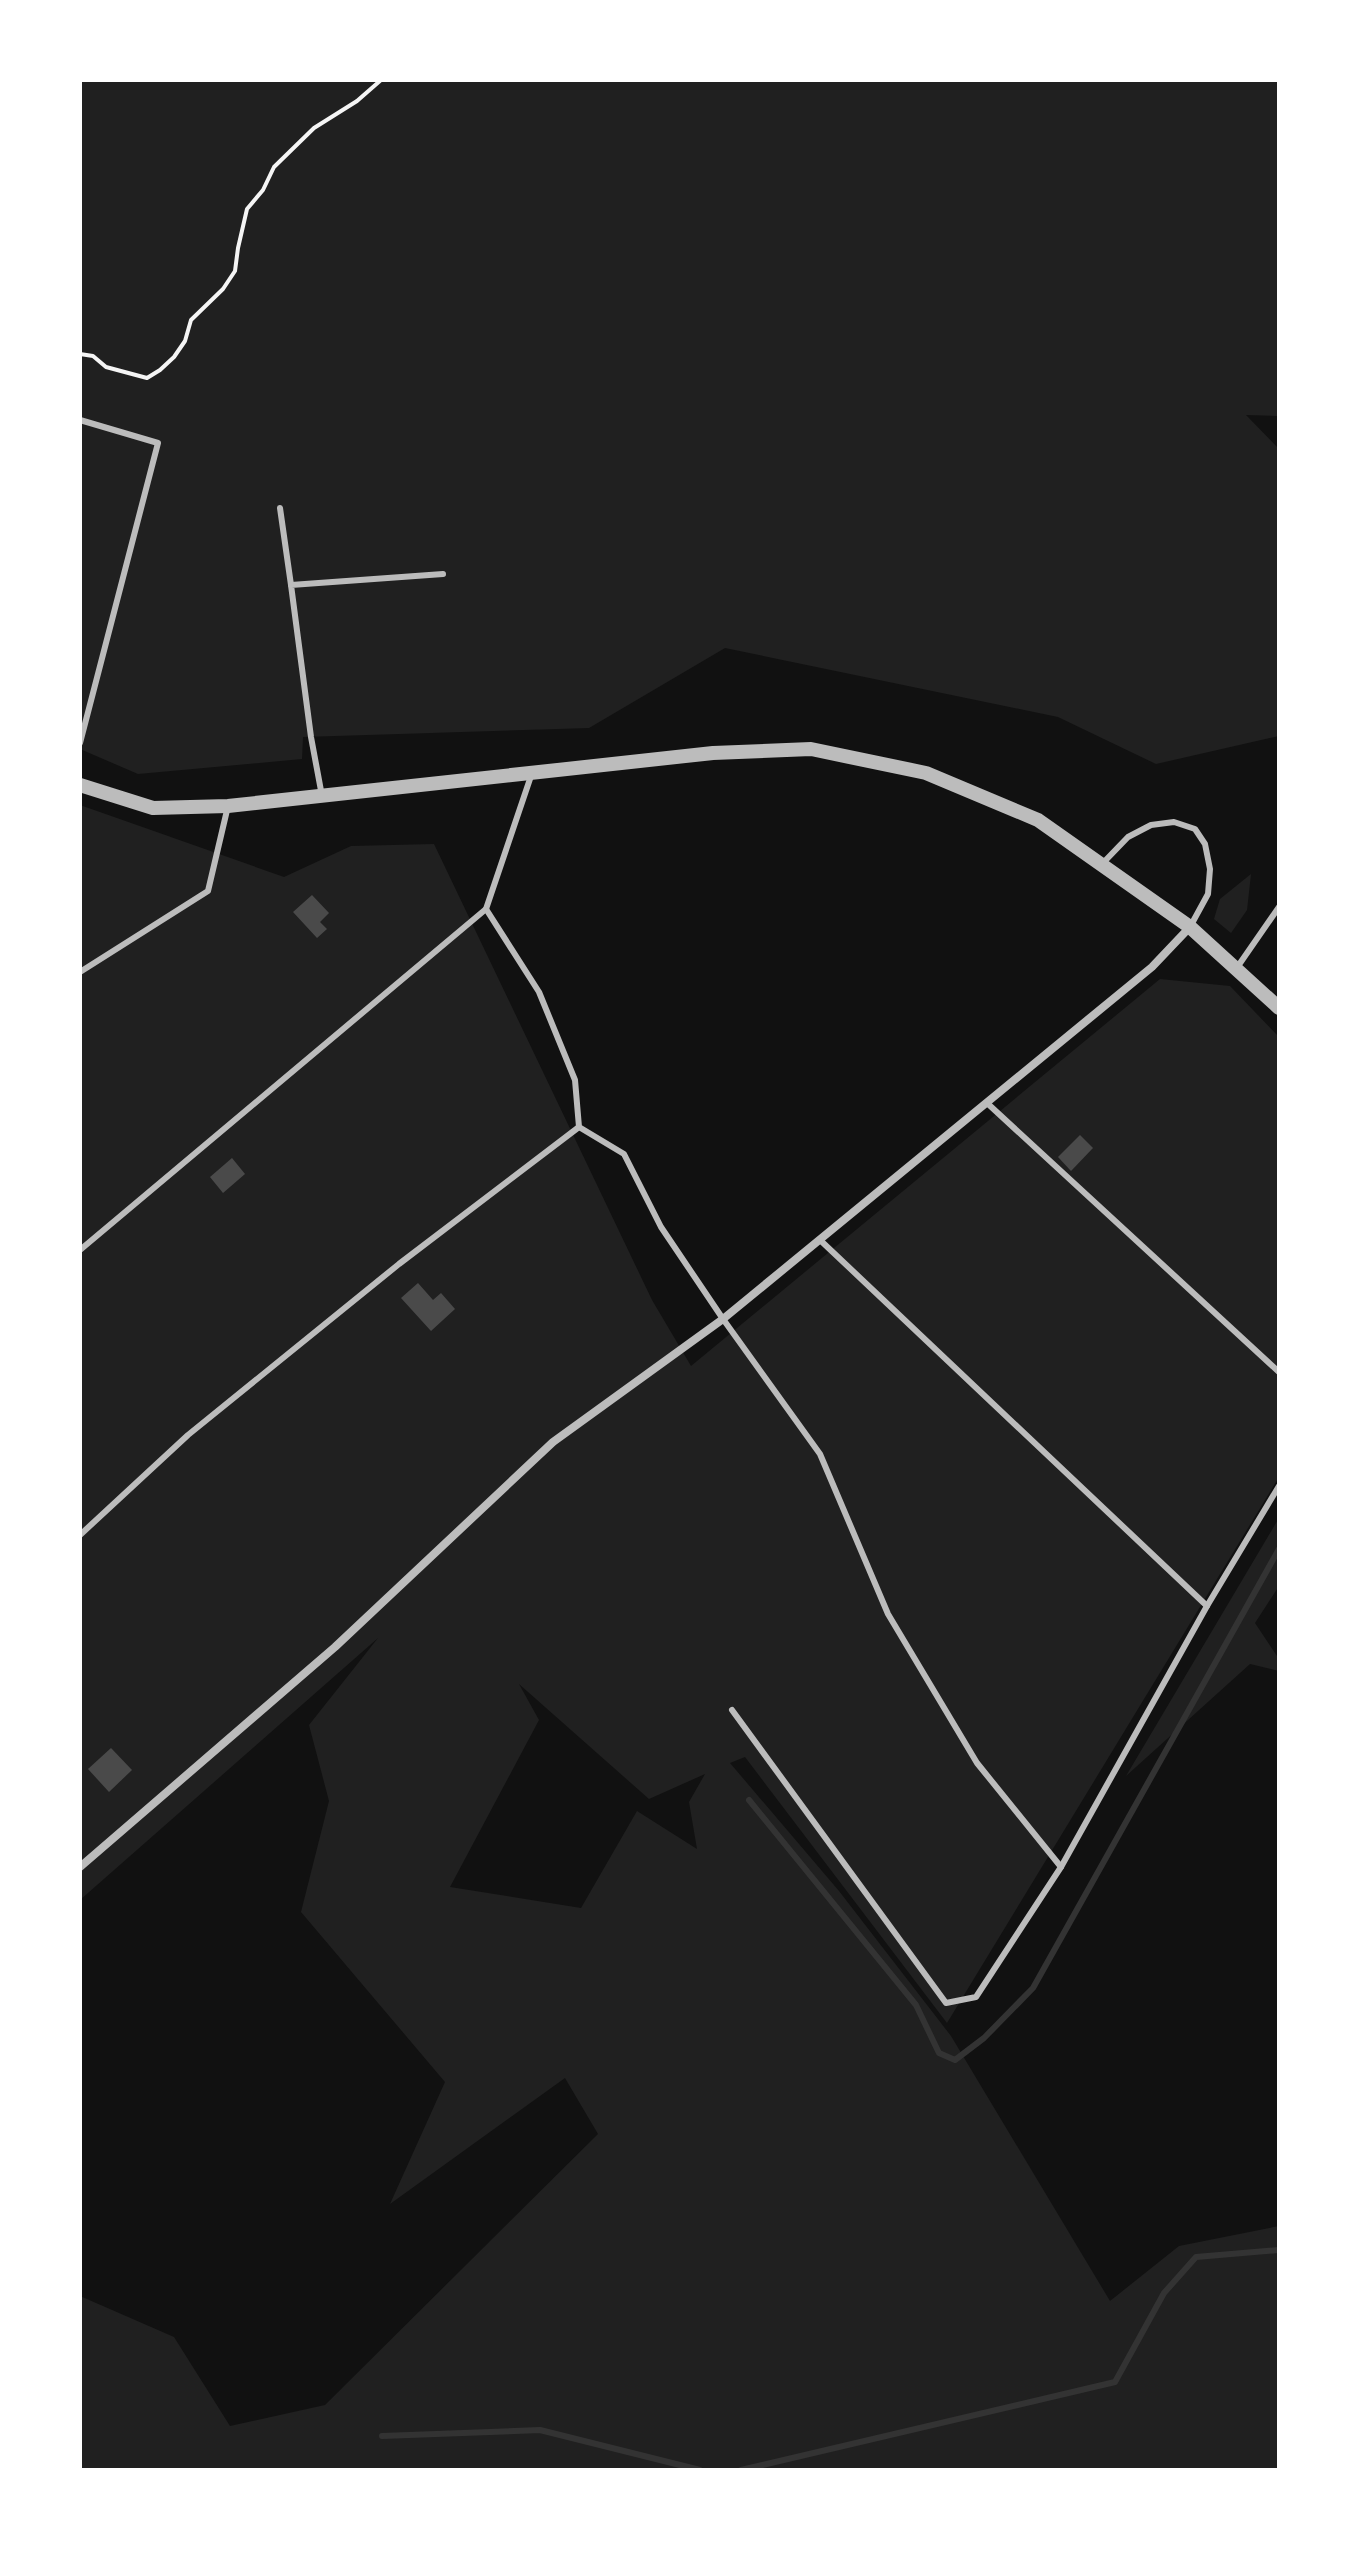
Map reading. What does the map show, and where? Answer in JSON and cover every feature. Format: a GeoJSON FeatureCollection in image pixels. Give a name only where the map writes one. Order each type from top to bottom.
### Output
{"type":"FeatureCollection","features":[{"type":"Feature","properties":{"kind":"street"},"geometry":{"type":"LineString","coordinates":[[80,785],[153,808],[228,806],[713,753],[811,749],[926,773],[1038,820],[1190,927],[1279,1008]]}},
{"type":"Feature","properties":{"kind":"street"},"geometry":{"type":"LineString","coordinates":[[80,1867],[335,1647],[553,1442],[723,1319],[1152,967],[1190,927]]}},
{"type":"Feature","properties":{"kind":"lane"},"geometry":{"type":"LineString","coordinates":[[80,420],[158,443],[80,743]]}},
{"type":"Feature","properties":{"kind":"lane"},"geometry":{"type":"LineString","coordinates":[[280,508],[322,796]]}},
{"type":"Feature","properties":{"kind":"lane"},"geometry":{"type":"LineString","coordinates":[[291,585],[443,574]]}},
{"type":"Feature","properties":{"kind":"lane"},"geometry":{"type":"LineString","coordinates":[[80,1250],[486,909],[532,773]]}},
{"type":"Feature","properties":{"kind":"lane"},"geometry":{"type":"LineString","coordinates":[[80,972],[208,891],[228,806]]}},
{"type":"Feature","properties":{"kind":"lane"},"geometry":{"type":"LineString","coordinates":[[1102,864],[1128,837],[1151,825],[1174,822],[1195,829],[1205,844],[1210,869],[1208,894],[1190,927]]}},
{"type":"Feature","properties":{"kind":"lane"},"geometry":{"type":"LineString","coordinates":[[1236,969],[1279,907]]}},
{"type":"Feature","properties":{"kind":"lane"},"geometry":{"type":"LineString","coordinates":[[486,909],[539,992],[575,1080],[579,1127]]}},
{"type":"Feature","properties":{"kind":"lane"},"geometry":{"type":"LineString","coordinates":[[987,1103],[1279,1372]]}},
{"type":"Feature","properties":{"kind":"lane"},"geometry":{"type":"LineString","coordinates":[[579,1127],[624,1154],[661,1227],[820,1454],[888,1614],[977,1763],[1061,1867]]}},
{"type":"Feature","properties":{"kind":"lane"},"geometry":{"type":"LineString","coordinates":[[80,1535],[188,1435],[399,1264],[579,1127]]}},
{"type":"Feature","properties":{"kind":"lane"},"geometry":{"type":"LineString","coordinates":[[820,1240],[1207,1606]]}},
{"type":"Feature","properties":{"kind":"lane"},"geometry":{"type":"LineString","coordinates":[[732,1710],[946,2003],[976,1997],[1061,1867],[1207,1606],[1279,1486]]}},
{"type":"Feature","properties":{"kind":"path"},"geometry":{"type":"LineString","coordinates":[[80,354],[93,356],[106,367],[147,378],[160,370],[185,341],[191,320],[223,289],[235,271],[247,209],[263,190],[274,167],[314,128],[357,101],[381,80]]}},
{"type":"Feature","properties":{"kind":"shaded area"},"geometry":{"type":"Polygon","coordinates":[[[80,80],[1279,80],[1279,416],[1246,415],[1279,449],[1279,736],[1156,764],[1058,717],[725,648],[589,728],[303,737],[302,759],[138,774],[80,749],[80,80]]]}},
{"type":"Feature","properties":{"kind":"shaded area"},"geometry":{"type":"Polygon","coordinates":[[[80,805],[284,877],[351,846],[434,844],[652,1300],[691,1366],[1160,979],[1230,986],[1279,1037],[1279,1477],[947,2023],[745,1757],[730,1763],[839,1891],[951,2036],[1110,2301],[1179,2246],[1279,2226],[1279,2470],[80,2470],[80,2296],[174,2337],[230,2426],[325,2405],[598,2134],[565,2078],[390,2204],[445,2082],[301,1912],[329,1801],[309,1725],[378,1638],[80,1900],[80,805]],[[519,1684],[539,1720],[450,1887],[581,1908],[637,1811],[697,1849],[689,1802],[705,1774],[649,1799],[519,1684]]]}},
{"type":"Feature","properties":{"kind":"shaded area"},"geometry":{"type":"Polygon","coordinates":[[[1251,874],[1247,910],[1231,933],[1214,919],[1220,899],[1251,874]]]}},
{"type":"Feature","properties":{"kind":"shaded area"},"geometry":{"type":"Polygon","coordinates":[[[1279,1518],[1279,1586],[1255,1623],[1279,1659],[1279,1671],[1250,1664],[1126,1776],[1279,1518]]]}},
{"type":"Feature","properties":{"kind":"building"},"geometry":{"type":"Polygon","coordinates":[[[312,895],[329,913],[320,922],[327,929],[317,938],[293,912],[312,895]]]}},
{"type":"Feature","properties":{"kind":"building"},"geometry":{"type":"Polygon","coordinates":[[[1080,1135],[1093,1148],[1071,1171],[1058,1157],[1080,1135]]]}},
{"type":"Feature","properties":{"kind":"building"},"geometry":{"type":"Polygon","coordinates":[[[232,1158],[245,1174],[223,1193],[210,1177],[232,1158]]]}},
{"type":"Feature","properties":{"kind":"building"},"geometry":{"type":"Polygon","coordinates":[[[418,1283],[433,1300],[441,1293],[455,1309],[431,1331],[401,1298],[418,1283]]]}},
{"type":"Feature","properties":{"kind":"building"},"geometry":{"type":"Polygon","coordinates":[[[111,1748],[132,1770],[109,1792],[88,1769],[111,1748]]]}},
{"type":"Feature","properties":{"kind":"waterway"},"geometry":{"type":"LineString","coordinates":[[749,1800],[916,2005],[939,2053],[955,2060],[984,2038],[1033,1988],[1279,1549]]}},
{"type":"Feature","properties":{"kind":"waterway"},"geometry":{"type":"LineString","coordinates":[[741,2470],[1115,2382],[1164,2293],[1196,2257],[1279,2250]]}},
{"type":"Feature","properties":{"kind":"waterway"},"geometry":{"type":"LineString","coordinates":[[382,2436],[540,2430],[700,2470]]}}]}
